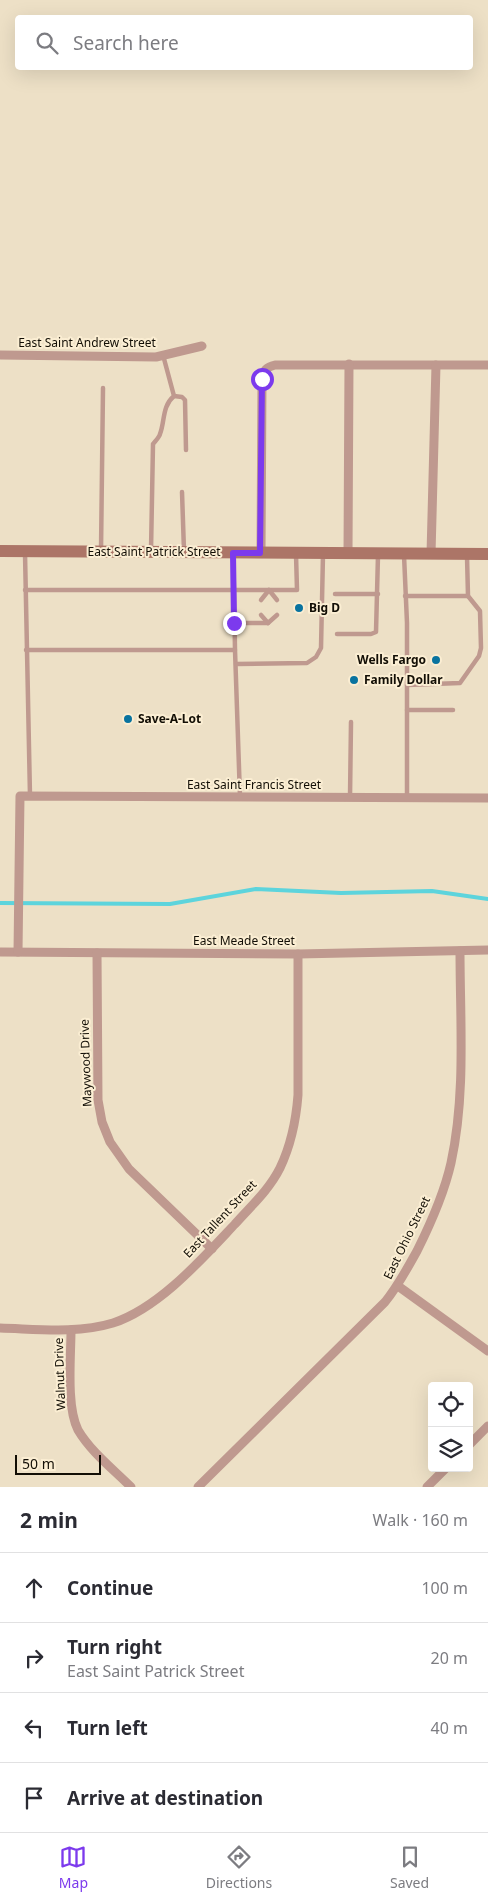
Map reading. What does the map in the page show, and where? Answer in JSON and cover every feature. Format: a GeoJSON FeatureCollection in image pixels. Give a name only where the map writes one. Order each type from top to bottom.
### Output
{"type":"FeatureCollection","features":[{"type":"Feature","properties":{"kind":"main road","name":"East Saint Patrick Street"},"geometry":{"type":"LineString","coordinates":[[0,552],[488,554]]}},
{"type":"Feature","properties":{"kind":"street","name":"East Saint Andrew Street"},"geometry":{"type":"LineString","coordinates":[[0,356],[156,357],[202,346]]}},
{"type":"Feature","properties":{"kind":"street"},"geometry":{"type":"LineString","coordinates":[[260,553],[263,373],[267,367],[275,364],[488,365]]}},
{"type":"Feature","properties":{"kind":"street"},"geometry":{"type":"LineString","coordinates":[[348,553],[349,364]]}},
{"type":"Feature","properties":{"kind":"street"},"geometry":{"type":"LineString","coordinates":[[431,554],[436,365]]}},
{"type":"Feature","properties":{"kind":"street","name":"East Saint Francis Street"},"geometry":{"type":"LineString","coordinates":[[18,952],[20,796],[488,798]]}},
{"type":"Feature","properties":{"kind":"street","name":"East Meade Street"},"geometry":{"type":"LineString","coordinates":[[0,952],[298,954],[488,950]]}},
{"type":"Feature","properties":{"kind":"street","name":"East Ohio Street"},"geometry":{"type":"LineString","coordinates":[[198,1487],[385,1302],[398,1286],[434,1215],[454,1146],[460,1076],[460,951]]}},
{"type":"Feature","properties":{"kind":"street","name":"Maywood Drive"},"geometry":{"type":"LineString","coordinates":[[97,953],[98,1100],[102,1122],[110,1142],[129,1169],[212,1249]]}},
{"type":"Feature","properties":{"kind":"street","name":"East Tallent Street"},"geometry":{"type":"LineString","coordinates":[[0,1328],[71,1330],[91,1328],[114,1323],[139,1312],[162,1296],[212,1249],[264,1193],[279,1170],[290,1144],[298,1095],[298,954]]}},
{"type":"Feature","properties":{"kind":"street"},"geometry":{"type":"LineString","coordinates":[[398,1286],[488,1350]]}},
{"type":"Feature","properties":{"kind":"street","name":"Walnut Drive"},"geometry":{"type":"LineString","coordinates":[[71,1330],[71,1402],[78,1428],[90,1446],[131,1487]]}},
{"type":"Feature","properties":{"kind":"street"},"geometry":{"type":"LineString","coordinates":[[473,1442],[488,1426]]}},
{"type":"Feature","properties":{"kind":"street"},"geometry":{"type":"LineString","coordinates":[[427,1487],[442,1472]]}},
{"type":"Feature","properties":{"kind":"lane"},"geometry":{"type":"LineString","coordinates":[[163,355],[174,396]]}},
{"type":"Feature","properties":{"kind":"lane"},"geometry":{"type":"LineString","coordinates":[[101,552],[103,388]]}},
{"type":"Feature","properties":{"kind":"lane"},"geometry":{"type":"LineString","coordinates":[[150,552],[153,444],[160,436],[163,416],[168,401],[174,396],[182,397],[185,400],[186,450]]}},
{"type":"Feature","properties":{"kind":"lane"},"geometry":{"type":"LineString","coordinates":[[182,492],[184,552]]}},
{"type":"Feature","properties":{"kind":"lane"},"geometry":{"type":"LineString","coordinates":[[25,552],[30,796]]}},
{"type":"Feature","properties":{"kind":"lane"},"geometry":{"type":"LineString","coordinates":[[233,553],[240,797]]}},
{"type":"Feature","properties":{"kind":"lane"},"geometry":{"type":"LineString","coordinates":[[25,590],[297,590],[296,553]]}},
{"type":"Feature","properties":{"kind":"lane"},"geometry":{"type":"LineString","coordinates":[[236,664],[307,663],[316,657],[321,648],[323,553]]}},
{"type":"Feature","properties":{"kind":"lane"},"geometry":{"type":"LineString","coordinates":[[337,634],[371,634],[376,632],[378,553]]}},
{"type":"Feature","properties":{"kind":"lane"},"geometry":{"type":"LineString","coordinates":[[404,554],[408,798]]}},
{"type":"Feature","properties":{"kind":"lane"},"geometry":{"type":"LineString","coordinates":[[407,685],[456,684],[462,681],[479,656],[481,648],[480,611],[468,596],[467,554]]}},
{"type":"Feature","properties":{"kind":"lane"},"geometry":{"type":"LineString","coordinates":[[261,600],[269,590]]}},
{"type":"Feature","properties":{"kind":"lane"},"geometry":{"type":"LineString","coordinates":[[269,590],[277,600]]}},
{"type":"Feature","properties":{"kind":"lane"},"geometry":{"type":"LineString","coordinates":[[336,594],[378,594]]}},
{"type":"Feature","properties":{"kind":"lane"},"geometry":{"type":"LineString","coordinates":[[405,596],[468,596]]}},
{"type":"Feature","properties":{"kind":"lane"},"geometry":{"type":"LineString","coordinates":[[261,615],[268,623]]}},
{"type":"Feature","properties":{"kind":"lane"},"geometry":{"type":"LineString","coordinates":[[234,623],[268,623],[276,615]]}},
{"type":"Feature","properties":{"kind":"lane"},"geometry":{"type":"LineString","coordinates":[[26,650],[235,650]]}},
{"type":"Feature","properties":{"kind":"lane"},"geometry":{"type":"LineString","coordinates":[[407,710],[453,710]]}},
{"type":"Feature","properties":{"kind":"lane"},"geometry":{"type":"LineString","coordinates":[[350,798],[351,722]]}},
{"type":"Feature","properties":{"kind":"waterway"},"geometry":{"type":"LineString","coordinates":[[0,903],[170,904],[256,889],[341,893],[432,891],[488,899]]}},
{"type":"Feature","properties":{"kind":"place","name":"Big D"},"geometry":{"type":"Point","coordinates":[299,608]}},
{"type":"Feature","properties":{"kind":"place","name":"Wells Fargo"},"geometry":{"type":"Point","coordinates":[436,660]}},
{"type":"Feature","properties":{"kind":"place","name":"Family Dollar"},"geometry":{"type":"Point","coordinates":[354,680]}},
{"type":"Feature","properties":{"kind":"place","name":"Save-A-Lot"},"geometry":{"type":"Point","coordinates":[128,719]}},
{"type":"Feature","properties":{"kind":"route"},"geometry":{"type":"LineString","coordinates":[[234,623],[233,553],[260,553],[262,379]]}}]}
